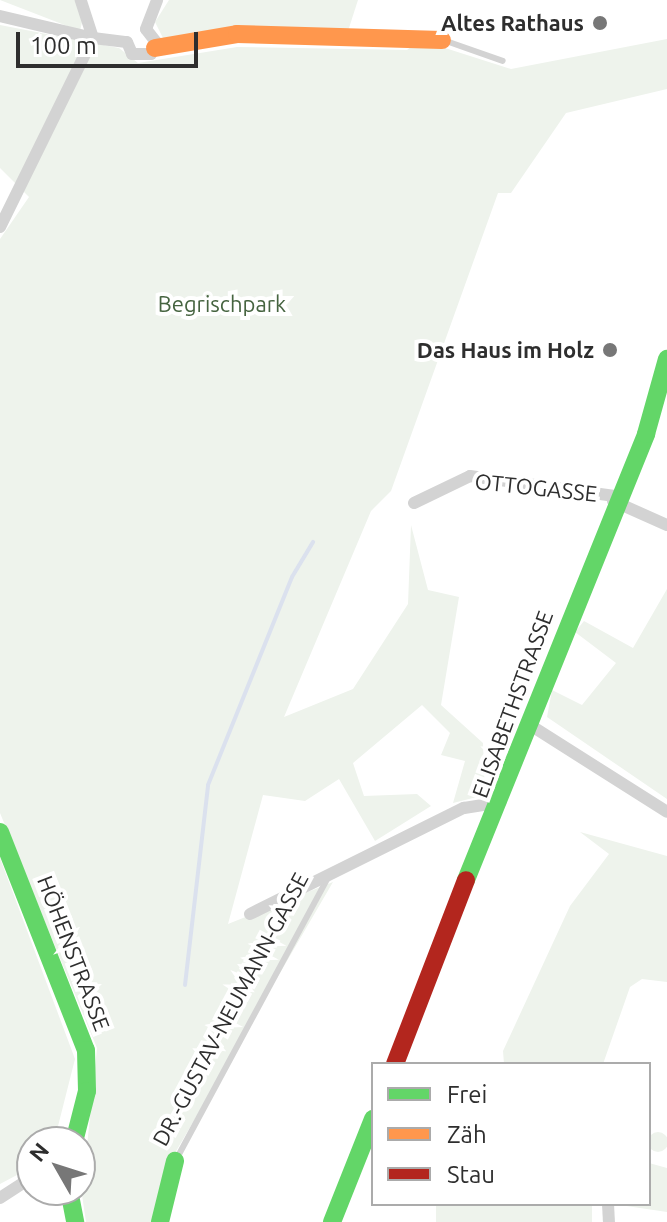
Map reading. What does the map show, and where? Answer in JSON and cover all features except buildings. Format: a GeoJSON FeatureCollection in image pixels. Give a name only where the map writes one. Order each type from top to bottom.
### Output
{"type":"FeatureCollection","features":[{"type":"Feature","properties":{"kind":"street"},"geometry":{"type":"LineString","coordinates":[[0,227],[26,186],[93,38],[81,0]]}},
{"type":"Feature","properties":{"kind":"street"},"geometry":{"type":"LineString","coordinates":[[0,16],[93,38],[127,42],[146,29],[157,0]]}},
{"type":"Feature","properties":{"kind":"street"},"geometry":{"type":"LineString","coordinates":[[146,29],[155,48]]}},
{"type":"Feature","properties":{"kind":"street"},"geometry":{"type":"LineString","coordinates":[[127,42],[139,57],[155,48],[237,34],[442,40]]}},
{"type":"Feature","properties":{"kind":"street","name":"ELISABETHSTRASSE"},"geometry":{"type":"LineString","coordinates":[[396,1062],[502,802],[614,499],[646,434],[667,359]]}},
{"type":"Feature","properties":{"kind":"street","name":"OTTOGASSE"},"geometry":{"type":"LineString","coordinates":[[414,503],[470,476],[614,499],[667,525]]}},
{"type":"Feature","properties":{"kind":"street"},"geometry":{"type":"LineString","coordinates":[[530,725],[667,812]]}},
{"type":"Feature","properties":{"kind":"street"},"geometry":{"type":"LineString","coordinates":[[250,914],[334,867],[464,808],[502,802]]}},
{"type":"Feature","properties":{"kind":"street","name":"HÖHENSTRASSE"},"geometry":{"type":"LineString","coordinates":[[0,832],[86,1050],[87,1091],[78,1126]]}},
{"type":"Feature","properties":{"kind":"street"},"geometry":{"type":"LineString","coordinates":[[332,1222],[371,1124]]}},
{"type":"Feature","properties":{"kind":"street","name":"DR.-GUSTAV-NEUMANN-GASSE"},"geometry":{"type":"LineString","coordinates":[[160,1222],[175,1161]]}},
{"type":"Feature","properties":{"kind":"lane"},"geometry":{"type":"LineString","coordinates":[[442,40],[503,61]]}},
{"type":"Feature","properties":{"kind":"lane","name":"DR.-GUSTAV-NEUMANN-GASSE"},"geometry":{"type":"LineString","coordinates":[[175,1161],[334,867]]}},
{"type":"Feature","properties":{"kind":"green space"},"geometry":{"type":"Polygon","coordinates":[[[0,0],[78,0],[85,9],[80,31],[0,0]]]}},
{"type":"Feature","properties":{"kind":"green space"},"geometry":{"type":"Polygon","coordinates":[[[169,0],[358,0],[348,31],[165,42],[155,22],[169,0]]]}},
{"type":"Feature","properties":{"kind":"green space","name":"Begrischpark"},"geometry":{"type":"Polygon","coordinates":[[[0,25],[119,48],[138,63],[237,47],[407,50],[420,40],[511,69],[667,39],[667,89],[566,113],[511,193],[498,193],[391,491],[371,511],[284,717],[353,689],[408,604],[411,525],[428,590],[459,597],[441,705],[483,743],[485,795],[453,803],[465,761],[441,755],[450,733],[422,705],[353,763],[364,796],[417,794],[431,806],[375,841],[339,779],[305,801],[263,795],[228,924],[333,882],[168,1165],[153,1222],[86,1222],[84,1206],[96,1206],[96,1126],[89,1126],[97,1048],[0,813],[0,239],[29,197],[0,168],[0,25]]]}},
{"type":"Feature","properties":{"kind":"green space"},"geometry":{"type":"Polygon","coordinates":[[[667,589],[667,799],[547,717],[552,690],[582,705],[616,663],[575,632],[584,621],[633,648],[667,589]]]}},
{"type":"Feature","properties":{"kind":"green space"},"geometry":{"type":"Polygon","coordinates":[[[580,832],[667,856],[667,982],[642,979],[630,987],[604,1062],[504,1062],[503,1051],[570,906],[609,854],[580,832]]]}},
{"type":"Feature","properties":{"kind":"green space"},"geometry":{"type":"Polygon","coordinates":[[[0,858],[75,1059],[58,1126],[16,1126],[16,1176],[0,1184],[0,858]]]}},
{"type":"Feature","properties":{"kind":"green space"},"geometry":{"type":"Polygon","coordinates":[[[658,1132],[667,1138],[665,1149],[658,1152],[651,1149],[651,1135],[658,1132]]]}},
{"type":"Feature","properties":{"kind":"green space"},"geometry":{"type":"Polygon","coordinates":[[[651,1164],[667,1168],[667,1212],[626,1206],[651,1206],[651,1164]]]}},
{"type":"Feature","properties":{"kind":"green space"},"geometry":{"type":"Polygon","coordinates":[[[436,1206],[592,1206],[592,1222],[436,1222],[436,1206]]]}},
{"type":"Feature","properties":{"kind":"waterway"},"geometry":{"type":"LineString","coordinates":[[185,985],[208,785],[292,577],[313,542]]}},
{"type":"Feature","properties":{"kind":"traffic: fast"},"geometry":{"type":"LineString","coordinates":[[466,880],[646,434],[667,359]]}},
{"type":"Feature","properties":{"kind":"traffic: fast"},"geometry":{"type":"LineString","coordinates":[[0,832],[86,1050],[87,1091],[78,1126]]}},
{"type":"Feature","properties":{"kind":"traffic: fast"},"geometry":{"type":"LineString","coordinates":[[332,1222],[371,1124]]}},
{"type":"Feature","properties":{"kind":"traffic: fast"},"geometry":{"type":"LineString","coordinates":[[160,1222],[175,1161]]}},
{"type":"Feature","properties":{"kind":"traffic: fast"},"geometry":{"type":"LineString","coordinates":[[72,1206],[75,1222]]}},
{"type":"Feature","properties":{"kind":"traffic: slow"},"geometry":{"type":"LineString","coordinates":[[155,48],[237,34],[442,40]]}},
{"type":"Feature","properties":{"kind":"traffic: jam"},"geometry":{"type":"LineString","coordinates":[[396,1062],[466,880]]}},
{"type":"Feature","properties":{"kind":"place","name":"Altes Rathaus"},"geometry":{"type":"Point","coordinates":[600,23]}},
{"type":"Feature","properties":{"kind":"place","name":"Das Haus im Holz"},"geometry":{"type":"Point","coordinates":[610,350]}}]}
